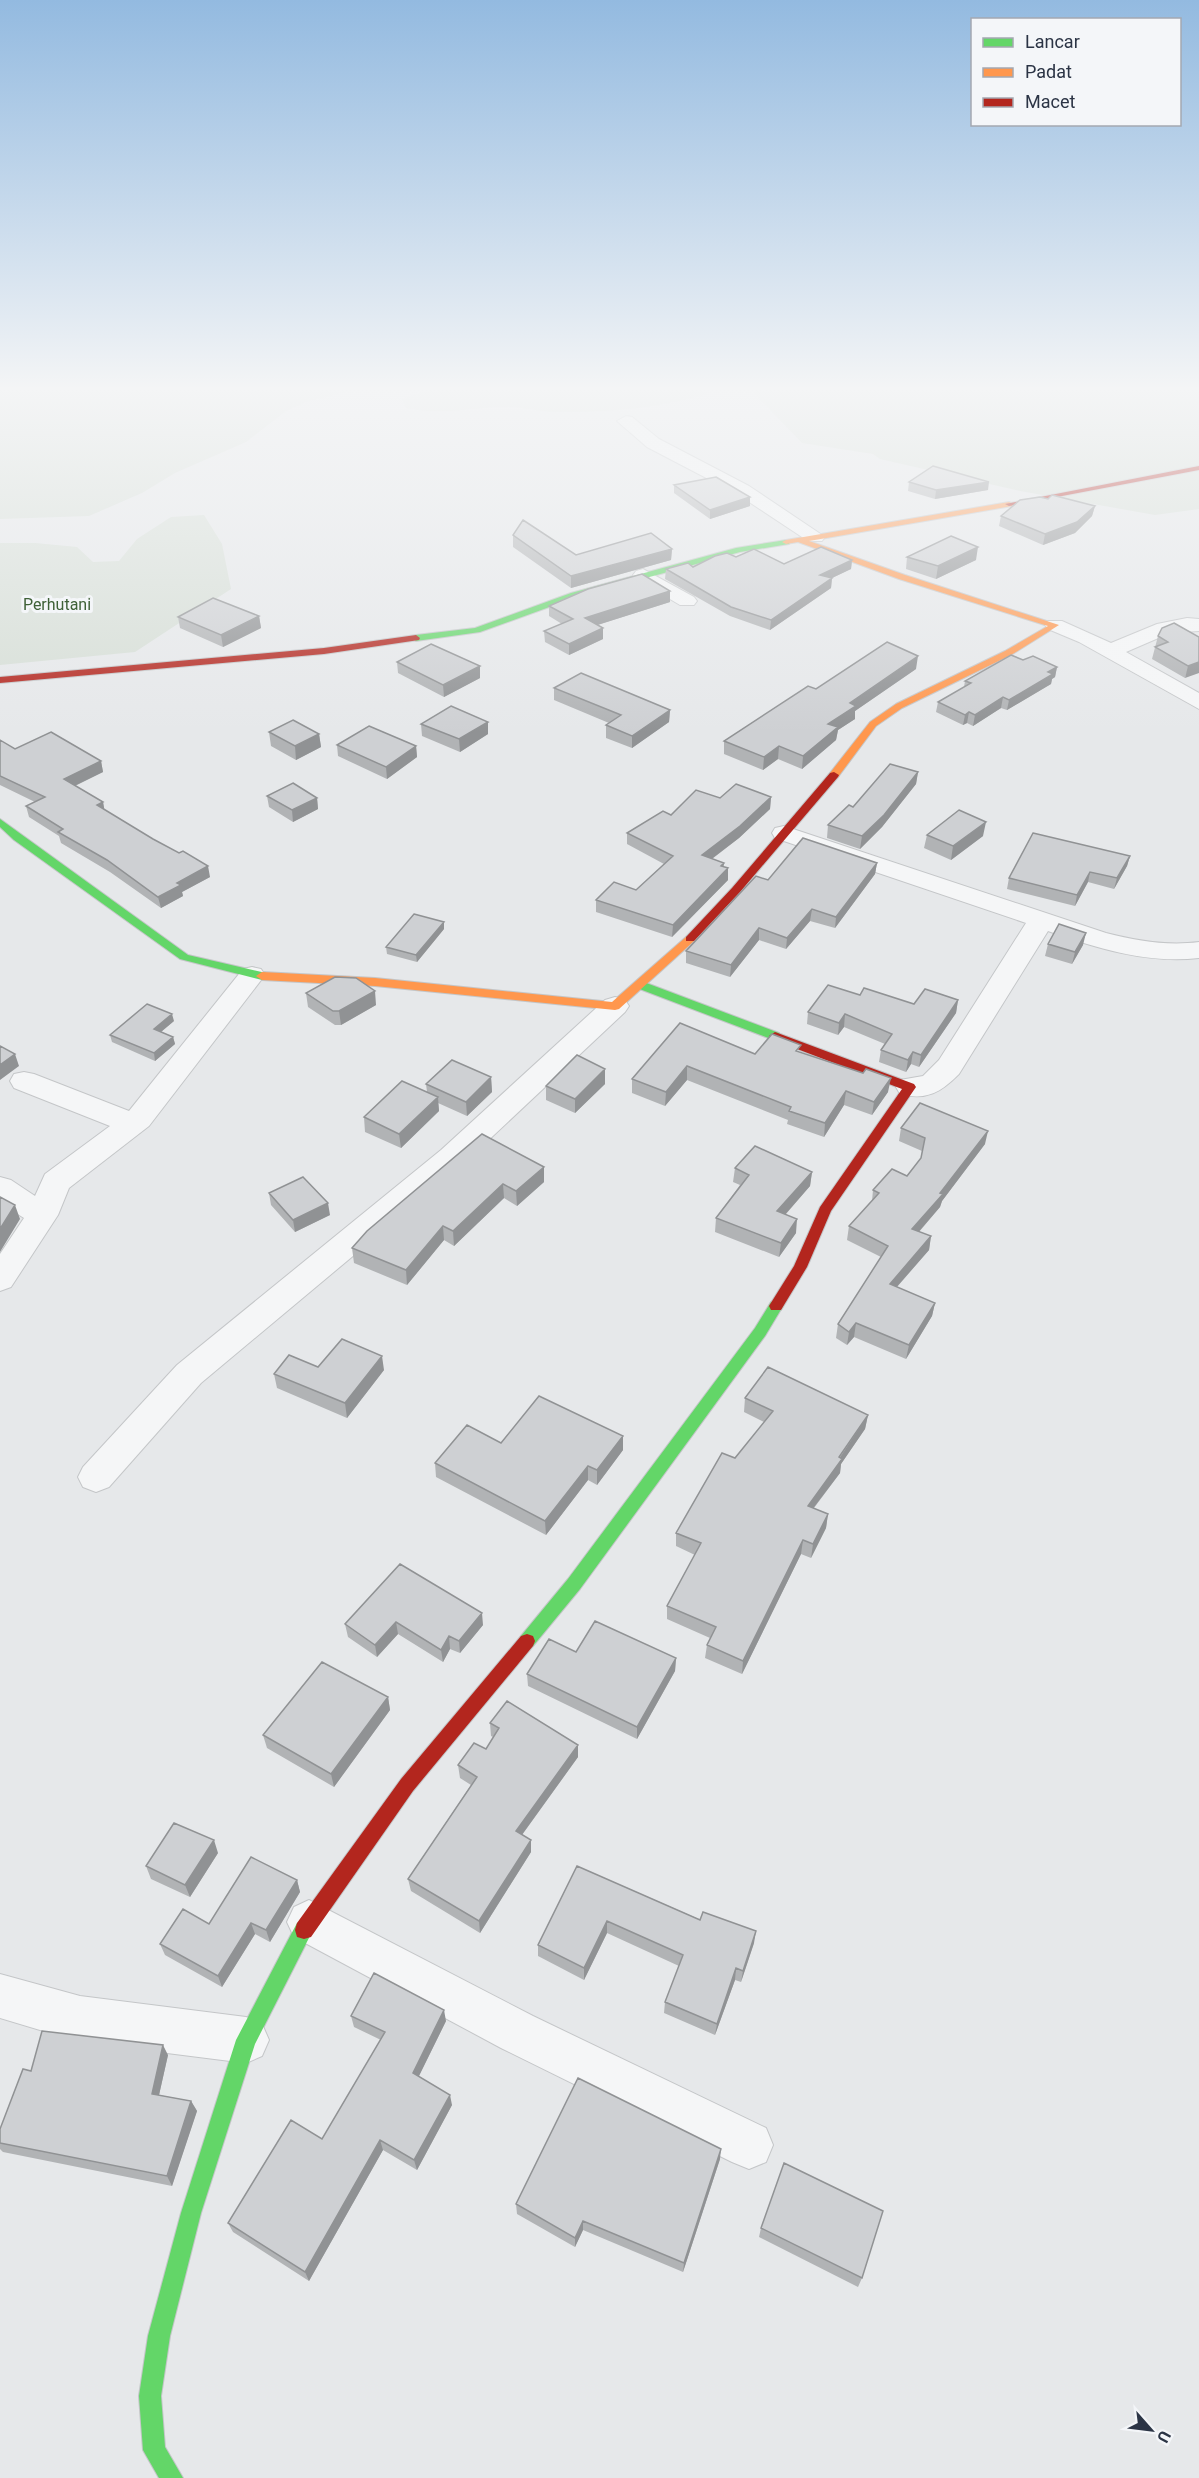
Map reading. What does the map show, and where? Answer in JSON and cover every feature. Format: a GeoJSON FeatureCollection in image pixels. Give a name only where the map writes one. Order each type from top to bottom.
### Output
{"type":"FeatureCollection","features":[{"type":"Feature","properties":{"kind":"street"},"geometry":{"type":"LineString","coordinates":[[760,503],[807,539],[912,581],[1055,625],[1086,638],[1199,702]]}},
{"type":"Feature","properties":{"kind":"street"},"geometry":{"type":"LineString","coordinates":[[0,680],[324,651],[477,630],[525,611],[644,575],[739,550],[1018,503]]}},
{"type":"Feature","properties":{"kind":"street"},"geometry":{"type":"LineString","coordinates":[[644,575],[687,601]]}},
{"type":"Feature","properties":{"kind":"street"},"geometry":{"type":"LineString","coordinates":[[1109,652],[1171,626],[1183,623],[1199,625]]}},
{"type":"Feature","properties":{"kind":"street"},"geometry":{"type":"LineString","coordinates":[[96,1477],[189,1374],[452,1157],[640,985],[736,891],[812,803],[873,724],[899,706],[1008,652],[1055,625]]}},
{"type":"Feature","properties":{"kind":"street"},"geometry":{"type":"LineString","coordinates":[[0,822],[18,838],[184,957],[252,975],[375,982],[615,1006]]}},
{"type":"Feature","properties":{"kind":"street"},"geometry":{"type":"LineString","coordinates":[[784,833],[1080,933],[1152,950],[1187,952],[1199,950]]}},
{"type":"Feature","properties":{"kind":"street"},"geometry":{"type":"LineString","coordinates":[[640,985],[910,1087],[931,1085],[949,1067],[1042,919]]}},
{"type":"Feature","properties":{"kind":"street"},"geometry":{"type":"LineString","coordinates":[[0,1279],[42,1215],[56,1182],[133,1124],[252,975]]}},
{"type":"Feature","properties":{"kind":"street"},"geometry":{"type":"LineString","coordinates":[[24,1081],[133,1124]]}},
{"type":"Feature","properties":{"kind":"street"},"geometry":{"type":"LineString","coordinates":[[172,2478],[154,2450],[150,2396],[159,2336],[191,2213],[246,2040],[309,1922],[407,1785],[574,1584],[747,1350],[800,1267],[825,1210],[910,1087]]}},
{"type":"Feature","properties":{"kind":"street"},"geometry":{"type":"LineString","coordinates":[[0,1188],[42,1215]]}},
{"type":"Feature","properties":{"kind":"street"},"geometry":{"type":"LineString","coordinates":[[309,1922],[517,2032],[749,2145]]}},
{"type":"Feature","properties":{"kind":"street"},"geometry":{"type":"LineString","coordinates":[[0,1996],[80,2019],[246,2040]]}},
{"type":"Feature","properties":{"kind":"green space"},"geometry":{"type":"Polygon","coordinates":[[[0,503],[120,503],[89,516],[0,519],[0,503]]]}},
{"type":"Feature","properties":{"kind":"green space"},"geometry":{"type":"Polygon","coordinates":[[[1085,503],[1199,503],[1199,509],[1155,515],[1085,503]]]}},
{"type":"Feature","properties":{"kind":"green space","name":"Perhutani"},"geometry":{"type":"Polygon","coordinates":[[[204,515],[222,544],[231,589],[135,652],[0,665],[0,543],[35,543],[77,547],[93,562],[119,561],[137,539],[171,517],[204,515]]]}},
{"type":"Feature","properties":{"kind":"building"},"geometry":{"type":"Polygon","coordinates":[[[699,503],[733,503],[710,510],[699,503]]]}},
{"type":"Feature","properties":{"kind":"building"},"geometry":{"type":"Polygon","coordinates":[[[1017,503],[1082,503],[1095,506],[1077,522],[1045,534],[1001,516],[1017,503]]]}},
{"type":"Feature","properties":{"kind":"building"},"geometry":{"type":"Polygon","coordinates":[[[523,520],[576,555],[651,533],[672,549],[571,576],[513,535],[523,520]]]}},
{"type":"Feature","properties":{"kind":"building"},"geometry":{"type":"Polygon","coordinates":[[[951,536],[978,547],[938,566],[907,557],[951,536]]]}},
{"type":"Feature","properties":{"kind":"building"},"geometry":{"type":"Polygon","coordinates":[[[821,547],[852,560],[820,575],[832,578],[771,620],[731,607],[666,569],[688,563],[693,567],[715,556],[727,553],[736,557],[754,549],[784,564],[821,547]]]}},
{"type":"Feature","properties":{"kind":"building"},"geometry":{"type":"Polygon","coordinates":[[[642,574],[670,591],[585,618],[603,628],[569,644],[544,631],[573,619],[549,606],[588,589],[642,574]]]}},
{"type":"Feature","properties":{"kind":"building"},"geometry":{"type":"Polygon","coordinates":[[[213,598],[259,616],[221,635],[178,617],[213,598]]]}},
{"type":"Feature","properties":{"kind":"building"},"geometry":{"type":"Polygon","coordinates":[[[1174,623],[1199,637],[1199,662],[1188,666],[1155,647],[1168,642],[1158,636],[1162,628],[1174,623]]]}},
{"type":"Feature","properties":{"kind":"building"},"geometry":{"type":"Polygon","coordinates":[[[887,642],[918,656],[850,703],[856,706],[828,724],[838,727],[803,756],[779,746],[764,757],[724,741],[808,686],[816,689],[887,642]]]}},
{"type":"Feature","properties":{"kind":"building"},"geometry":{"type":"Polygon","coordinates":[[[431,644],[480,666],[443,685],[397,662],[431,644]]]}},
{"type":"Feature","properties":{"kind":"building"},"geometry":{"type":"Polygon","coordinates":[[[1011,655],[1023,660],[1033,656],[1057,667],[1048,672],[1053,674],[1009,700],[1003,697],[975,715],[969,712],[965,715],[938,702],[971,683],[965,681],[1011,655]]]}},
{"type":"Feature","properties":{"kind":"building"},"geometry":{"type":"Polygon","coordinates":[[[581,673],[670,710],[632,736],[606,725],[621,715],[554,688],[581,673]]]}},
{"type":"Feature","properties":{"kind":"building"},"geometry":{"type":"Polygon","coordinates":[[[451,706],[488,722],[459,739],[421,724],[451,706]]]}},
{"type":"Feature","properties":{"kind":"building"},"geometry":{"type":"Polygon","coordinates":[[[293,720],[319,734],[295,746],[269,732],[293,720]]]}},
{"type":"Feature","properties":{"kind":"building"},"geometry":{"type":"Polygon","coordinates":[[[369,726],[416,746],[386,767],[337,745],[369,726]]]}},
{"type":"Feature","properties":{"kind":"building"},"geometry":{"type":"Polygon","coordinates":[[[51,732],[101,761],[64,779],[103,802],[97,805],[153,839],[179,853],[183,851],[208,866],[177,883],[181,885],[158,897],[107,860],[58,832],[63,829],[26,806],[45,797],[0,776],[0,740],[15,749],[51,732]]]}},
{"type":"Feature","properties":{"kind":"building"},"geometry":{"type":"Polygon","coordinates":[[[890,764],[918,772],[884,815],[862,836],[828,825],[849,805],[853,807],[890,764]]]}},
{"type":"Feature","properties":{"kind":"building"},"geometry":{"type":"Polygon","coordinates":[[[293,783],[317,798],[292,810],[267,796],[293,783]]]}},
{"type":"Feature","properties":{"kind":"building"},"geometry":{"type":"Polygon","coordinates":[[[736,784],[771,797],[740,826],[702,855],[724,863],[721,866],[728,868],[673,925],[596,900],[614,882],[636,890],[673,856],[627,833],[663,811],[671,815],[696,790],[720,798],[736,784]]]}},
{"type":"Feature","properties":{"kind":"building"},"geometry":{"type":"Polygon","coordinates":[[[959,810],[986,822],[953,846],[927,835],[959,810]]]}},
{"type":"Feature","properties":{"kind":"building"},"geometry":{"type":"Polygon","coordinates":[[[1033,833],[1130,856],[1117,878],[1090,872],[1077,895],[1009,878],[1033,833]]]}},
{"type":"Feature","properties":{"kind":"building"},"geometry":{"type":"Polygon","coordinates":[[[803,838],[877,863],[836,917],[812,909],[787,938],[759,928],[731,965],[686,951],[756,876],[768,880],[803,838]]]}},
{"type":"Feature","properties":{"kind":"building"},"geometry":{"type":"Polygon","coordinates":[[[414,914],[444,922],[416,955],[386,947],[414,914]]]}},
{"type":"Feature","properties":{"kind":"building"},"geometry":{"type":"Polygon","coordinates":[[[1059,924],[1086,933],[1075,952],[1048,944],[1059,924]]]}},
{"type":"Feature","properties":{"kind":"building"},"geometry":{"type":"Polygon","coordinates":[[[335,977],[356,978],[375,991],[339,1011],[333,1011],[306,993],[335,977]]]}},
{"type":"Feature","properties":{"kind":"building"},"geometry":{"type":"Polygon","coordinates":[[[828,985],[860,995],[864,988],[914,1004],[925,989],[958,1000],[921,1055],[913,1052],[908,1060],[881,1050],[892,1034],[845,1014],[839,1023],[808,1012],[828,985]]]}},
{"type":"Feature","properties":{"kind":"building"},"geometry":{"type":"Polygon","coordinates":[[[147,1004],[172,1014],[154,1029],[173,1037],[154,1053],[110,1035],[147,1004]]]}},
{"type":"Feature","properties":{"kind":"building"},"geometry":{"type":"Polygon","coordinates":[[[680,1023],[755,1054],[772,1034],[801,1045],[796,1051],[863,1073],[866,1069],[891,1078],[874,1102],[846,1091],[825,1123],[789,1111],[791,1107],[687,1066],[666,1092],[632,1079],[680,1023]]]}},
{"type":"Feature","properties":{"kind":"building"},"geometry":{"type":"Polygon","coordinates":[[[0,1046],[15,1054],[0,1065],[0,1046]]]}},
{"type":"Feature","properties":{"kind":"building"},"geometry":{"type":"Polygon","coordinates":[[[577,1055],[605,1069],[575,1099],[546,1086],[577,1055]]]}},
{"type":"Feature","properties":{"kind":"building"},"geometry":{"type":"Polygon","coordinates":[[[452,1060],[491,1077],[466,1102],[426,1084],[452,1060]]]}},
{"type":"Feature","properties":{"kind":"building"},"geometry":{"type":"Polygon","coordinates":[[[402,1081],[438,1097],[399,1134],[364,1117],[402,1081]]]}},
{"type":"Feature","properties":{"kind":"building"},"geometry":{"type":"Polygon","coordinates":[[[920,1103],[988,1131],[940,1193],[943,1194],[912,1229],[931,1236],[890,1284],[935,1303],[909,1345],[856,1323],[849,1332],[838,1324],[888,1246],[849,1226],[879,1193],[873,1190],[892,1169],[907,1176],[921,1158],[925,1138],[901,1128],[920,1103]]]}},
{"type":"Feature","properties":{"kind":"building"},"geometry":{"type":"Polygon","coordinates":[[[482,1134],[544,1167],[516,1191],[503,1184],[453,1231],[443,1226],[406,1270],[352,1248],[367,1231],[482,1134]]]}},
{"type":"Feature","properties":{"kind":"building"},"geometry":{"type":"Polygon","coordinates":[[[755,1146],[812,1172],[777,1211],[797,1219],[781,1243],[716,1218],[749,1175],[735,1168],[755,1146]]]}},
{"type":"Feature","properties":{"kind":"building"},"geometry":{"type":"Polygon","coordinates":[[[303,1177],[328,1203],[293,1220],[269,1193],[303,1177]]]}},
{"type":"Feature","properties":{"kind":"building"},"geometry":{"type":"Polygon","coordinates":[[[0,1197],[15,1205],[0,1229],[0,1197]]]}},
{"type":"Feature","properties":{"kind":"building"},"geometry":{"type":"Polygon","coordinates":[[[342,1339],[382,1356],[345,1403],[274,1374],[289,1355],[318,1367],[342,1339]]]}},
{"type":"Feature","properties":{"kind":"building"},"geometry":{"type":"Polygon","coordinates":[[[768,1367],[868,1415],[839,1457],[842,1459],[808,1506],[828,1514],[813,1544],[803,1540],[743,1661],[707,1645],[716,1627],[667,1606],[701,1543],[676,1533],[722,1453],[735,1458],[773,1411],[745,1398],[768,1367]]]}},
{"type":"Feature","properties":{"kind":"building"},"geometry":{"type":"Polygon","coordinates":[[[539,1396],[623,1436],[597,1470],[588,1466],[545,1521],[435,1463],[467,1425],[501,1443],[539,1396]]]}},
{"type":"Feature","properties":{"kind":"building"},"geometry":{"type":"Polygon","coordinates":[[[400,1564],[482,1613],[459,1641],[449,1636],[441,1650],[396,1622],[375,1645],[345,1624],[400,1564]]]}},
{"type":"Feature","properties":{"kind":"building"},"geometry":{"type":"Polygon","coordinates":[[[595,1621],[676,1658],[637,1727],[527,1674],[549,1639],[576,1652],[595,1621]]]}},
{"type":"Feature","properties":{"kind":"building"},"geometry":{"type":"Polygon","coordinates":[[[322,1662],[388,1697],[331,1774],[263,1735],[322,1662]]]}},
{"type":"Feature","properties":{"kind":"building"},"geometry":{"type":"Polygon","coordinates":[[[507,1701],[578,1745],[516,1831],[531,1840],[479,1921],[408,1879],[477,1777],[458,1765],[474,1743],[486,1749],[499,1728],[490,1723],[507,1701]]]}},
{"type":"Feature","properties":{"kind":"building"},"geometry":{"type":"Polygon","coordinates":[[[174,1823],[214,1840],[185,1885],[146,1866],[174,1823]]]}},
{"type":"Feature","properties":{"kind":"building"},"geometry":{"type":"Polygon","coordinates":[[[251,1857],[297,1880],[266,1930],[251,1923],[218,1976],[160,1944],[183,1909],[209,1924],[251,1857]]]}},
{"type":"Feature","properties":{"kind":"building"},"geometry":{"type":"Polygon","coordinates":[[[577,1866],[700,1920],[703,1912],[756,1931],[743,1971],[736,1968],[717,2024],[665,2002],[683,1955],[607,1921],[584,1968],[538,1945],[577,1866]]]}},
{"type":"Feature","properties":{"kind":"building"},"geometry":{"type":"Polygon","coordinates":[[[374,1973],[444,2010],[413,2073],[450,2095],[414,2160],[380,2140],[305,2272],[228,2223],[291,2120],[322,2139],[385,2032],[351,2016],[374,1973]]]}},
{"type":"Feature","properties":{"kind":"building"},"geometry":{"type":"Polygon","coordinates":[[[42,2031],[163,2045],[152,2094],[191,2101],[167,2176],[0,2143],[0,2129],[23,2069],[31,2071],[42,2031]]]}},
{"type":"Feature","properties":{"kind":"building"},"geometry":{"type":"Polygon","coordinates":[[[578,2078],[721,2149],[684,2263],[583,2221],[575,2238],[516,2204],[578,2078]]]}},
{"type":"Feature","properties":{"kind":"building"},"geometry":{"type":"Polygon","coordinates":[[[784,2163],[883,2211],[862,2278],[761,2228],[784,2163]]]}},
{"type":"Feature","properties":{"kind":"traffic: fast"},"geometry":{"type":"LineString","coordinates":[[416,638],[477,630],[574,595],[739,550],[786,542]]}},
{"type":"Feature","properties":{"kind":"traffic: fast"},"geometry":{"type":"LineString","coordinates":[[0,822],[18,838],[184,957],[262,976]]}},
{"type":"Feature","properties":{"kind":"traffic: fast"},"geometry":{"type":"LineString","coordinates":[[641,985],[775,1036]]}},
{"type":"Feature","properties":{"kind":"traffic: fast"},"geometry":{"type":"LineString","coordinates":[[527,1641],[574,1584],[760,1332],[776,1306]]}},
{"type":"Feature","properties":{"kind":"traffic: fast"},"geometry":{"type":"LineString","coordinates":[[172,2478],[154,2450],[150,2396],[159,2336],[191,2213],[246,2040],[304,1930]]}},
{"type":"Feature","properties":{"kind":"traffic: slow"},"geometry":{"type":"LineString","coordinates":[[786,542],[1009,504]]}},
{"type":"Feature","properties":{"kind":"traffic: slow"},"geometry":{"type":"LineString","coordinates":[[799,540],[902,577],[1055,625],[1008,653],[899,706],[873,724],[834,775]]}},
{"type":"Feature","properties":{"kind":"traffic: slow"},"geometry":{"type":"LineString","coordinates":[[262,976],[375,982],[615,1006],[690,939]]}},
{"type":"Feature","properties":{"kind":"traffic: jam"},"geometry":{"type":"LineString","coordinates":[[1009,504],[1016,503]]}},
{"type":"Feature","properties":{"kind":"traffic: jam"},"geometry":{"type":"LineString","coordinates":[[0,680],[324,651],[416,638]]}},
{"type":"Feature","properties":{"kind":"traffic: jam"},"geometry":{"type":"LineString","coordinates":[[690,939],[736,890],[834,775]]}},
{"type":"Feature","properties":{"kind":"traffic: jam"},"geometry":{"type":"LineString","coordinates":[[775,1036],[910,1087],[825,1210],[800,1267],[776,1306]]}},
{"type":"Feature","properties":{"kind":"traffic: jam"},"geometry":{"type":"LineString","coordinates":[[304,1930],[407,1785],[527,1641]]}}]}
